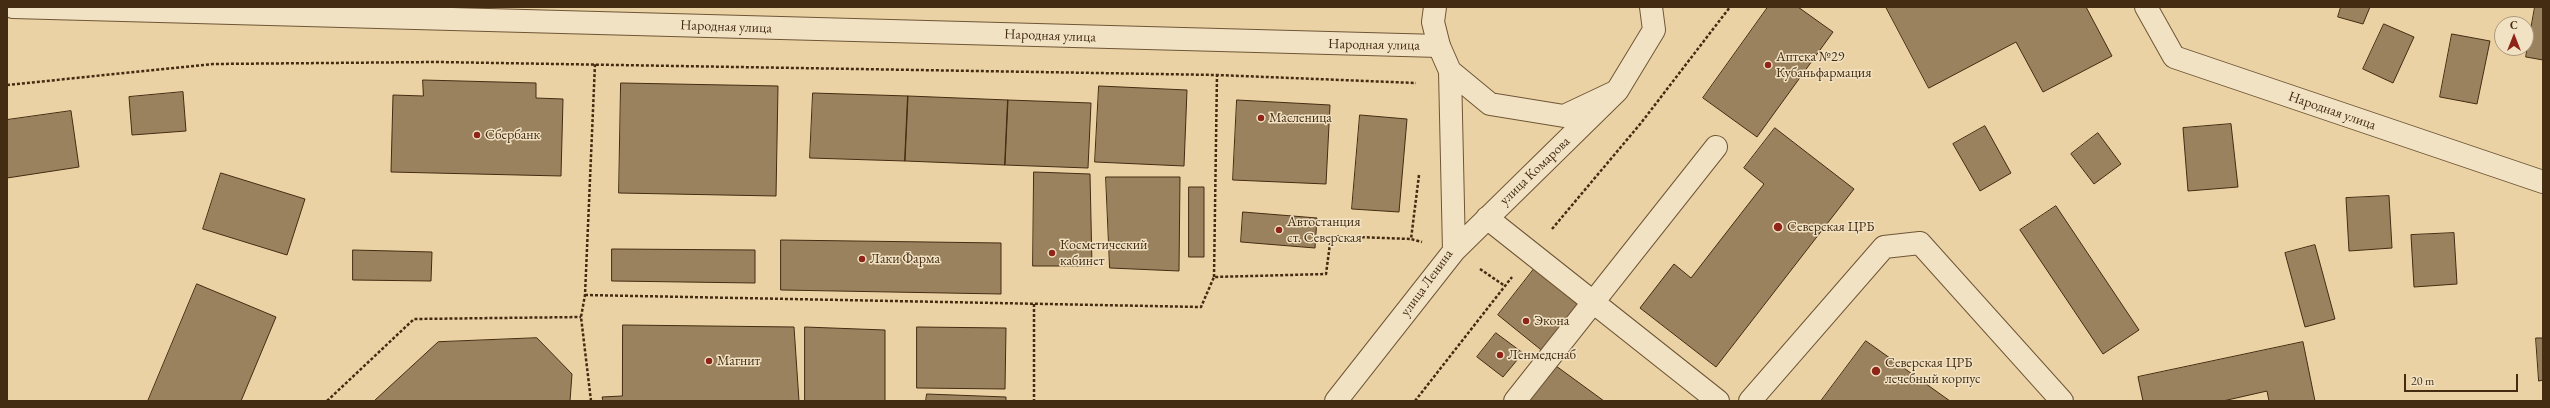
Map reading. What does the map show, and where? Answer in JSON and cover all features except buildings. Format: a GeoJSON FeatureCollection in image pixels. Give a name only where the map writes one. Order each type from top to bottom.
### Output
{"type":"FeatureCollection","features":[{"type":"Feature","properties":{"kind":"street","name":"Народная улица"},"geometry":{"type":"LineString","coordinates":[[7,7],[1439,46]]}},
{"type":"Feature","properties":{"kind":"street","name":"улица Ленина"},"geometry":{"type":"LineString","coordinates":[[1336,401],[1454,251],[1450,70],[1439,46],[1433,22],[1435,7]]}},
{"type":"Feature","properties":{"kind":"street"},"geometry":{"type":"LineString","coordinates":[[1651,7],[1654,30]]}},
{"type":"Feature","properties":{"kind":"street"},"geometry":{"type":"LineString","coordinates":[[1617,91],[1667,7]]}},
{"type":"Feature","properties":{"kind":"street","name":"Народная улица"},"geometry":{"type":"LineString","coordinates":[[2146,7],[2174,57],[2543,182]]}},
{"type":"Feature","properties":{"kind":"street","name":"улица Ленина"},"geometry":{"type":"LineString","coordinates":[[1450,70],[1490,104],[1564,116],[1617,91]]}},
{"type":"Feature","properties":{"kind":"street","name":"улица Комарова"},"geometry":{"type":"LineString","coordinates":[[1454,251],[1617,91]]}},
{"type":"Feature","properties":{"kind":"street"},"geometry":{"type":"LineString","coordinates":[[1515,401],[1716,147]]}},
{"type":"Feature","properties":{"kind":"street"},"geometry":{"type":"LineString","coordinates":[[1487,218],[1718,401]]}},
{"type":"Feature","properties":{"kind":"street"},"geometry":{"type":"LineString","coordinates":[[1750,401],[1884,246],[1920,243],[2062,401]]}},
{"type":"Feature","properties":{"kind":"path"},"geometry":{"type":"LineString","coordinates":[[1414,401],[1531,254],[1641,123],[1730,7]]}},
{"type":"Feature","properties":{"kind":"path"},"geometry":{"type":"LineString","coordinates":[[585,295],[1201,308],[1214,277],[1217,75],[1230,41]]}},
{"type":"Feature","properties":{"kind":"path"},"geometry":{"type":"LineString","coordinates":[[7,85],[213,64],[437,62],[1217,75],[1416,83]]}},
{"type":"Feature","properties":{"kind":"path"},"geometry":{"type":"LineString","coordinates":[[591,401],[581,317],[585,295],[595,64]]}},
{"type":"Feature","properties":{"kind":"path"},"geometry":{"type":"LineString","coordinates":[[1214,277],[1326,274],[1331,236],[1412,239]]}},
{"type":"Feature","properties":{"kind":"path"},"geometry":{"type":"LineString","coordinates":[[1034,304],[1034,401]]}},
{"type":"Feature","properties":{"kind":"path"},"geometry":{"type":"LineString","coordinates":[[327,401],[414,319],[581,317]]}},
{"type":"Feature","properties":{"kind":"place","name":"Аптека №29 Кубаньфармация"},"geometry":{"type":"Point","coordinates":[1768,65]}},
{"type":"Feature","properties":{"kind":"place","name":"Масленица"},"geometry":{"type":"Point","coordinates":[1261,118]}},
{"type":"Feature","properties":{"kind":"place","name":"Сбербанк"},"geometry":{"type":"Point","coordinates":[477,135]}},
{"type":"Feature","properties":{"kind":"place","name":"Северская ЦРБ"},"geometry":{"type":"Point","coordinates":[1778,227]}},
{"type":"Feature","properties":{"kind":"place","name":"Автостанция ст. Северская"},"geometry":{"type":"Point","coordinates":[1279,230]}},
{"type":"Feature","properties":{"kind":"place","name":"Косметический кабинет"},"geometry":{"type":"Point","coordinates":[1052,253]}},
{"type":"Feature","properties":{"kind":"place","name":"Лаки Фарма"},"geometry":{"type":"Point","coordinates":[862,259]}},
{"type":"Feature","properties":{"kind":"place","name":"Экона"},"geometry":{"type":"Point","coordinates":[1526,321]}},
{"type":"Feature","properties":{"kind":"place","name":"Ленмедснаб"},"geometry":{"type":"Point","coordinates":[1500,355]}},
{"type":"Feature","properties":{"kind":"place","name":"Магнит"},"geometry":{"type":"Point","coordinates":[709,361]}},
{"type":"Feature","properties":{"kind":"place","name":"Северская ЦРБ лечебный корпус"},"geometry":{"type":"Point","coordinates":[1876,371]}}]}
